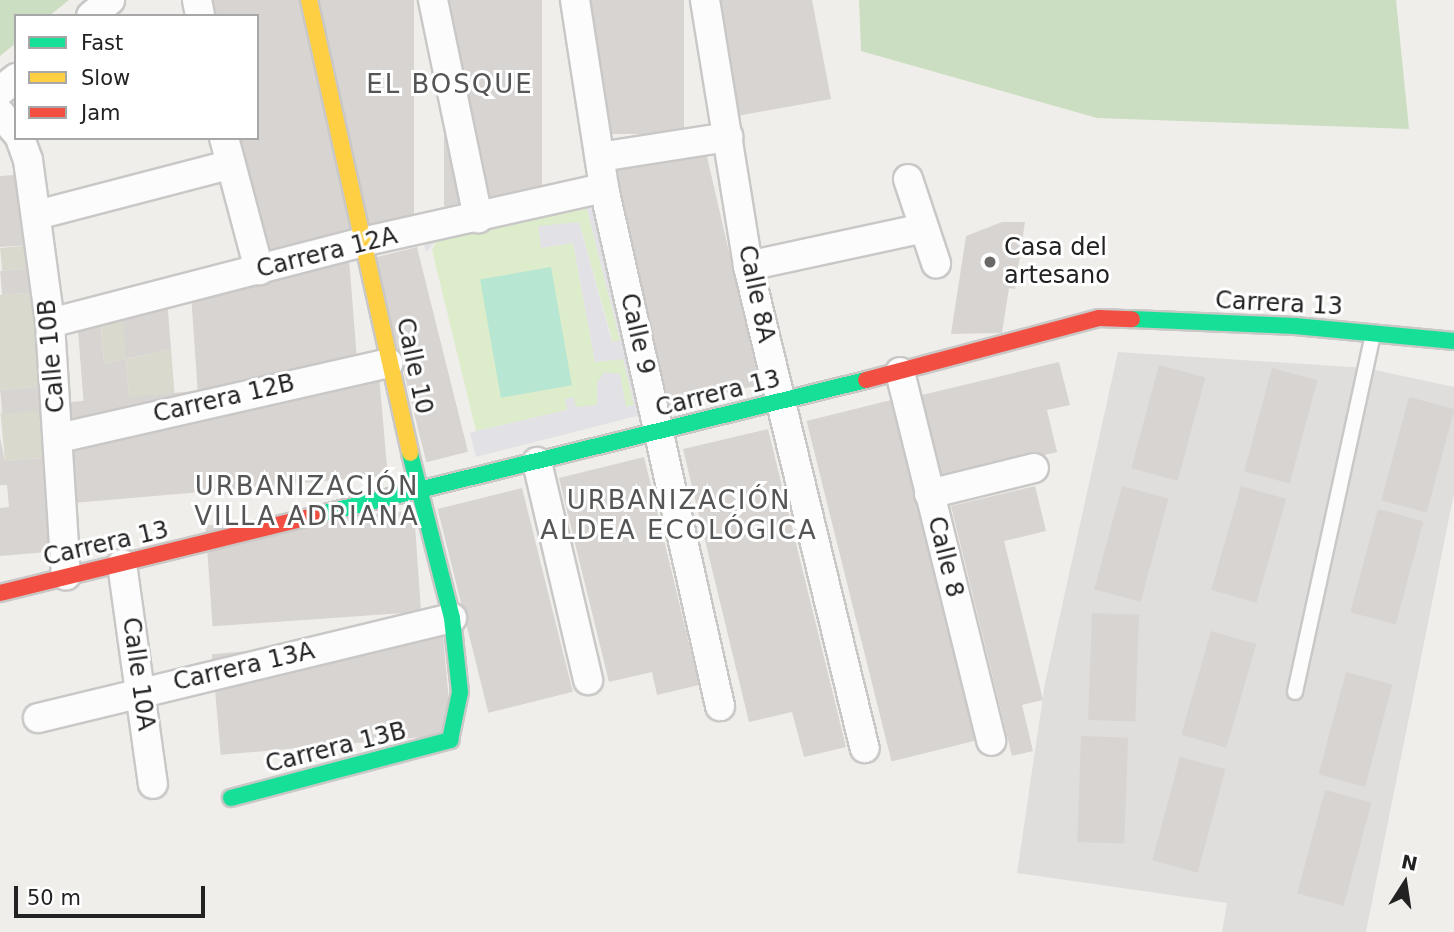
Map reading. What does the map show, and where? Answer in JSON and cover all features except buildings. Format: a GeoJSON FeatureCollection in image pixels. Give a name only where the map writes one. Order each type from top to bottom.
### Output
{"type":"FeatureCollection","features":[{"type":"Feature","properties":{"kind":"street"},"geometry":{"type":"LineString","coordinates":[[93,14],[110,0]]}},
{"type":"Feature","properties":{"kind":"street","name":"Calle 10"},"geometry":{"type":"LineString","coordinates":[[309,0],[366,241],[389,363],[452,618],[460,692],[450,740]]}},
{"type":"Feature","properties":{"kind":"street"},"geometry":{"type":"LineString","coordinates":[[433,0],[478,218]]}},
{"type":"Feature","properties":{"kind":"street","name":"Calle 9"},"geometry":{"type":"LineString","coordinates":[[575,0],[604,188],[720,706]]}},
{"type":"Feature","properties":{"kind":"street","name":"Calle 8A"},"geometry":{"type":"LineString","coordinates":[[705,0],[748,266],[865,748]]}},
{"type":"Feature","properties":{"kind":"street"},"geometry":{"type":"LineString","coordinates":[[0,91],[14,80]]}},
{"type":"Feature","properties":{"kind":"street"},"geometry":{"type":"LineString","coordinates":[[0,113],[14,130]]}},
{"type":"Feature","properties":{"kind":"street"},"geometry":{"type":"LineString","coordinates":[[600,157],[728,137]]}},
{"type":"Feature","properties":{"kind":"street","name":"Calle 10B"},"geometry":{"type":"LineString","coordinates":[[20,140],[37,215],[50,323],[66,575]]}},
{"type":"Feature","properties":{"kind":"street"},"geometry":{"type":"LineString","coordinates":[[37,215],[226,151],[259,270]]}},
{"type":"Feature","properties":{"kind":"street"},"geometry":{"type":"LineString","coordinates":[[908,178],[936,262]]}},
{"type":"Feature","properties":{"kind":"street","name":"Carrera 12A"},"geometry":{"type":"LineString","coordinates":[[50,323],[366,241],[604,188]]}},
{"type":"Feature","properties":{"kind":"street"},"geometry":{"type":"LineString","coordinates":[[748,266],[924,228]]}},
{"type":"Feature","properties":{"kind":"street","name":"Carrera 13"},"geometry":{"type":"LineString","coordinates":[[0,593],[900,372],[1099,318],[1295,326],[1454,341]]}},
{"type":"Feature","properties":{"kind":"street","name":"Carrera 12B"},"geometry":{"type":"LineString","coordinates":[[59,438],[389,363]]}},
{"type":"Feature","properties":{"kind":"street","name":"Calle 8"},"geometry":{"type":"LineString","coordinates":[[900,372],[991,741]]}},
{"type":"Feature","properties":{"kind":"street"},"geometry":{"type":"LineString","coordinates":[[537,462],[588,680]]}},
{"type":"Feature","properties":{"kind":"street"},"geometry":{"type":"LineString","coordinates":[[929,494],[1034,468]]}},
{"type":"Feature","properties":{"kind":"street","name":"Calle 10A"},"geometry":{"type":"LineString","coordinates":[[122,564],[153,784]]}},
{"type":"Feature","properties":{"kind":"street","name":"Carrera 13A"},"geometry":{"type":"LineString","coordinates":[[38,718],[452,618]]}},
{"type":"Feature","properties":{"kind":"street","name":"Carrera 13B"},"geometry":{"type":"LineString","coordinates":[[232,798],[450,740]]}},
{"type":"Feature","properties":{"kind":"lane"},"geometry":{"type":"LineString","coordinates":[[1295,692],[1373,333]]}},
{"type":"Feature","properties":{"kind":"shaded area"},"geometry":{"type":"Polygon","coordinates":[[[594,195],[645,414],[476,457],[470,433],[567,410],[565,399],[573,397],[576,407],[597,405],[597,383],[604,372],[620,374],[626,407],[634,405],[623,359],[595,362],[573,243],[541,248],[538,226],[579,222],[612,342],[620,340],[586,205],[436,241],[426,252],[423,241],[594,195]]]}},
{"type":"Feature","properties":{"kind":"shaded area"},"geometry":{"type":"Polygon","coordinates":[[[33,245],[35,268],[2,271],[0,248],[33,245]]]}},
{"type":"Feature","properties":{"kind":"shaded area"},"geometry":{"type":"Polygon","coordinates":[[[37,292],[45,386],[0,390],[0,295],[37,292]]]}},
{"type":"Feature","properties":{"kind":"shaded area"},"geometry":{"type":"Polygon","coordinates":[[[122,309],[127,359],[171,349],[175,399],[130,410],[126,359],[104,364],[100,313],[122,309]]]}},
{"type":"Feature","properties":{"kind":"shaded area"},"geometry":{"type":"Polygon","coordinates":[[[1118,352],[1366,368],[1454,387],[1454,493],[1366,932],[1222,932],[1227,903],[1017,873],[1045,683],[1118,352]]]}},
{"type":"Feature","properties":{"kind":"shaded area"},"geometry":{"type":"Polygon","coordinates":[[[0,408],[1,413],[47,410],[52,457],[5,461],[0,408]]]}},
{"type":"Feature","properties":{"kind":"green space"},"geometry":{"type":"Polygon","coordinates":[[[0,0],[69,0],[52,14],[14,14],[14,45],[0,56],[0,0]]]}},
{"type":"Feature","properties":{"kind":"green space"},"geometry":{"type":"Polygon","coordinates":[[[859,0],[1396,0],[1409,129],[1097,118],[861,51],[859,0]]]}},
{"type":"Feature","properties":{"kind":"green space"},"geometry":{"type":"Polygon","coordinates":[[[586,205],[620,340],[613,343],[579,222],[541,248],[573,243],[595,362],[623,358],[634,405],[626,407],[597,383],[598,405],[576,408],[573,398],[567,410],[476,431],[432,250],[436,241],[586,205]]]}},
{"type":"Feature","properties":{"kind":"green space"},"geometry":{"type":"Polygon","coordinates":[[[551,267],[572,385],[501,398],[480,280],[551,267]]]}},
{"type":"Feature","properties":{"kind":"traffic: fast"},"geometry":{"type":"LineString","coordinates":[[1132,319],[1295,326],[1454,341]]}},
{"type":"Feature","properties":{"kind":"traffic: fast"},"geometry":{"type":"LineString","coordinates":[[313,516],[866,380]]}},
{"type":"Feature","properties":{"kind":"traffic: fast"},"geometry":{"type":"LineString","coordinates":[[231,798],[450,740],[460,692],[452,618],[410,453]]}},
{"type":"Feature","properties":{"kind":"traffic: slow"},"geometry":{"type":"LineString","coordinates":[[309,0],[410,453]]}},
{"type":"Feature","properties":{"kind":"traffic: jam"},"geometry":{"type":"LineString","coordinates":[[866,380],[1099,318],[1132,319]]}},
{"type":"Feature","properties":{"kind":"traffic: jam"},"geometry":{"type":"LineString","coordinates":[[0,593],[313,516]]}},
{"type":"Feature","properties":{"kind":"place","name":"Casa del artesano"},"geometry":{"type":"Point","coordinates":[990,262]}},
{"type":"Feature","properties":{"kind":"district","name":"EL BOSQUE"},"geometry":{"type":"Point","coordinates":[450,85]}},
{"type":"Feature","properties":{"kind":"district","name":"URBANIZACIÓN VILLA ADRIANA"},"geometry":{"type":"Point","coordinates":[307,502]}},
{"type":"Feature","properties":{"kind":"district","name":"URBANIZACIÓN ALDEA ECOLÓGICA"},"geometry":{"type":"Point","coordinates":[679,516]}}]}
